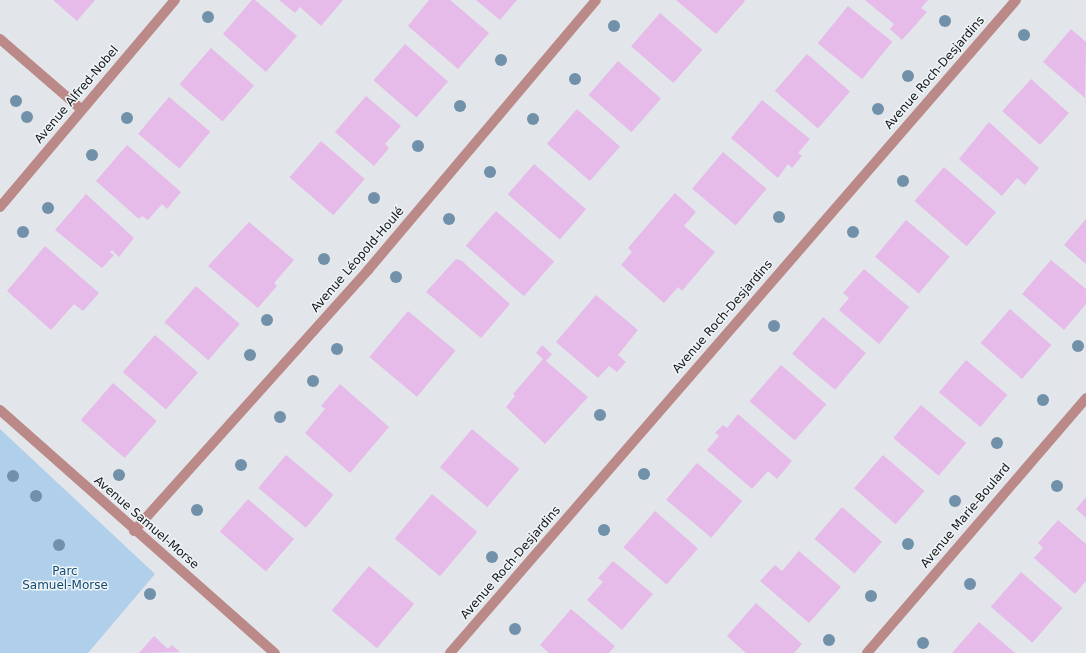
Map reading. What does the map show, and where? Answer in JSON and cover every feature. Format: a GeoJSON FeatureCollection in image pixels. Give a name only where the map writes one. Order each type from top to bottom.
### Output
{"type":"FeatureCollection","features":[{"type":"Feature","properties":{"kind":"street","name":"Avenue Alfred-Nobel"},"geometry":{"type":"LineString","coordinates":[[0,207],[81,109],[175,0]]}},
{"type":"Feature","properties":{"kind":"street","name":"Avenue Léopold-Houlé"},"geometry":{"type":"LineString","coordinates":[[134,530],[368,270],[596,0]]}},
{"type":"Feature","properties":{"kind":"street","name":"Avenue Roch-Desjardins"},"geometry":{"type":"LineString","coordinates":[[450,653],[1016,0]]}},
{"type":"Feature","properties":{"kind":"street"},"geometry":{"type":"LineString","coordinates":[[0,39],[81,109]]}},
{"type":"Feature","properties":{"kind":"street","name":"Avenue Marie-Boulard"},"geometry":{"type":"LineString","coordinates":[[867,653],[1086,398]]}},
{"type":"Feature","properties":{"kind":"street","name":"Avenue Samuel-Morse"},"geometry":{"type":"LineString","coordinates":[[0,410],[275,653]]}},
{"type":"Feature","properties":{"kind":"green space","name":"Parc Samuel-Morse"},"geometry":{"type":"Polygon","coordinates":[[[0,429],[155,574],[88,653],[0,653],[0,429]]]}},
{"type":"Feature","properties":{"kind":"building"},"geometry":{"type":"Polygon","coordinates":[[[53,0],[95,0],[77,21],[53,0]]]}},
{"type":"Feature","properties":{"kind":"building"},"geometry":{"type":"Polygon","coordinates":[[[252,0],[255,0],[297,36],[266,72],[223,34],[252,0]]]}},
{"type":"Feature","properties":{"kind":"building"},"geometry":{"type":"Polygon","coordinates":[[[279,0],[343,0],[321,26],[300,7],[295,13],[279,0]]]}},
{"type":"Feature","properties":{"kind":"building"},"geometry":{"type":"Polygon","coordinates":[[[429,0],[450,0],[489,33],[458,69],[408,26],[429,0]]]}},
{"type":"Feature","properties":{"kind":"building"},"geometry":{"type":"Polygon","coordinates":[[[476,0],[517,0],[500,20],[476,0]]]}},
{"type":"Feature","properties":{"kind":"building"},"geometry":{"type":"Polygon","coordinates":[[[676,0],[744,0],[745,1],[716,34],[676,0]]]}},
{"type":"Feature","properties":{"kind":"building"},"geometry":{"type":"Polygon","coordinates":[[[865,0],[928,0],[921,8],[927,12],[902,40],[890,29],[894,24],[865,0]]]}},
{"type":"Feature","properties":{"kind":"building"},"geometry":{"type":"Polygon","coordinates":[[[848,6],[892,42],[862,79],[818,43],[848,6]]]}},
{"type":"Feature","properties":{"kind":"building"},"geometry":{"type":"Polygon","coordinates":[[[660,13],[702,50],[673,83],[631,46],[660,13]]]}},
{"type":"Feature","properties":{"kind":"building"},"geometry":{"type":"Polygon","coordinates":[[[1071,29],[1086,42],[1085,98],[1043,62],[1071,29]]]}},
{"type":"Feature","properties":{"kind":"building"},"geometry":{"type":"Polygon","coordinates":[[[405,44],[448,81],[417,118],[374,80],[405,44]]]}},
{"type":"Feature","properties":{"kind":"building"},"geometry":{"type":"Polygon","coordinates":[[[211,48],[254,85],[223,122],[180,84],[211,48]]]}},
{"type":"Feature","properties":{"kind":"building"},"geometry":{"type":"Polygon","coordinates":[[[807,54],[850,91],[818,128],[775,91],[807,54]]]}},
{"type":"Feature","properties":{"kind":"building"},"geometry":{"type":"Polygon","coordinates":[[[618,61],[661,98],[631,132],[588,95],[618,61]]]}},
{"type":"Feature","properties":{"kind":"building"},"geometry":{"type":"Polygon","coordinates":[[[1031,79],[1069,113],[1040,145],[1002,111],[1031,79]]]}},
{"type":"Feature","properties":{"kind":"building"},"geometry":{"type":"Polygon","coordinates":[[[366,96],[401,126],[385,144],[389,148],[374,166],[335,132],[366,96]]]}},
{"type":"Feature","properties":{"kind":"building"},"geometry":{"type":"Polygon","coordinates":[[[169,97],[210,132],[180,168],[138,134],[169,97]]]}},
{"type":"Feature","properties":{"kind":"building"},"geometry":{"type":"Polygon","coordinates":[[[762,100],[810,139],[798,153],[802,156],[792,168],[788,164],[778,178],[731,138],[762,100]]]}},
{"type":"Feature","properties":{"kind":"building"},"geometry":{"type":"Polygon","coordinates":[[[577,109],[620,146],[590,181],[547,144],[577,109]]]}},
{"type":"Feature","properties":{"kind":"building"},"geometry":{"type":"Polygon","coordinates":[[[989,122],[1039,168],[1025,185],[1017,178],[1002,196],[959,159],[989,122]]]}},
{"type":"Feature","properties":{"kind":"building"},"geometry":{"type":"Polygon","coordinates":[[[321,141],[365,179],[333,215],[290,177],[321,141]]]}},
{"type":"Feature","properties":{"kind":"building"},"geometry":{"type":"Polygon","coordinates":[[[127,145],[181,192],[167,209],[162,204],[148,220],[142,216],[139,219],[96,181],[127,145]]]}},
{"type":"Feature","properties":{"kind":"building"},"geometry":{"type":"Polygon","coordinates":[[[723,152],[767,189],[736,225],[692,189],[723,152]]]}},
{"type":"Feature","properties":{"kind":"building"},"geometry":{"type":"Polygon","coordinates":[[[534,164],[586,209],[560,239],[508,194],[534,164]]]}},
{"type":"Feature","properties":{"kind":"building"},"geometry":{"type":"Polygon","coordinates":[[[944,167],[996,212],[967,246],[914,201],[944,167]]]}},
{"type":"Feature","properties":{"kind":"building"},"geometry":{"type":"Polygon","coordinates":[[[675,193],[696,212],[684,226],[715,252],[682,291],[678,287],[664,303],[621,265],[632,252],[628,248],[675,193]]]}},
{"type":"Feature","properties":{"kind":"building"},"geometry":{"type":"Polygon","coordinates":[[[86,194],[134,238],[119,257],[112,250],[110,252],[114,255],[102,268],[55,230],[86,194]]]}},
{"type":"Feature","properties":{"kind":"building"},"geometry":{"type":"Polygon","coordinates":[[[496,211],[554,262],[524,296],[466,246],[496,211]]]}},
{"type":"Feature","properties":{"kind":"building"},"geometry":{"type":"Polygon","coordinates":[[[1086,219],[1086,264],[1064,245],[1086,219]]]}},
{"type":"Feature","properties":{"kind":"building"},"geometry":{"type":"Polygon","coordinates":[[[906,220],[950,257],[919,293],[875,257],[906,220]]]}},
{"type":"Feature","properties":{"kind":"building"},"geometry":{"type":"Polygon","coordinates":[[[249,222],[294,260],[274,283],[277,286],[258,308],[208,266],[249,222]]]}},
{"type":"Feature","properties":{"kind":"building"},"geometry":{"type":"Polygon","coordinates":[[[45,246],[99,293],[83,311],[74,304],[51,330],[7,291],[45,246]]]}},
{"type":"Feature","properties":{"kind":"building"},"geometry":{"type":"Polygon","coordinates":[[[456,259],[462,261],[510,304],[481,338],[426,292],[456,259]]]}},
{"type":"Feature","properties":{"kind":"building"},"geometry":{"type":"Polygon","coordinates":[[[1051,260],[1086,289],[1086,304],[1064,330],[1022,294],[1051,260]]]}},
{"type":"Feature","properties":{"kind":"building"},"geometry":{"type":"Polygon","coordinates":[[[864,269],[909,307],[879,344],[839,310],[849,298],[843,293],[864,269]]]}},
{"type":"Feature","properties":{"kind":"building"},"geometry":{"type":"Polygon","coordinates":[[[196,286],[240,324],[208,360],[165,322],[196,286]]]}},
{"type":"Feature","properties":{"kind":"building"},"geometry":{"type":"Polygon","coordinates":[[[596,295],[638,330],[618,355],[626,362],[617,372],[609,366],[598,378],[556,342],[596,295]]]}},
{"type":"Feature","properties":{"kind":"building"},"geometry":{"type":"Polygon","coordinates":[[[1010,309],[1052,345],[1022,379],[980,343],[1010,309]]]}},
{"type":"Feature","properties":{"kind":"building"},"geometry":{"type":"Polygon","coordinates":[[[408,311],[455,351],[417,397],[369,357],[408,311]]]}},
{"type":"Feature","properties":{"kind":"building"},"geometry":{"type":"Polygon","coordinates":[[[823,317],[866,353],[835,390],[792,354],[823,317]]]}},
{"type":"Feature","properties":{"kind":"building"},"geometry":{"type":"Polygon","coordinates":[[[155,335],[198,372],[166,409],[123,372],[155,335]]]}},
{"type":"Feature","properties":{"kind":"building"},"geometry":{"type":"Polygon","coordinates":[[[542,345],[552,354],[546,361],[588,397],[545,444],[506,407],[515,396],[513,394],[543,359],[536,353],[542,345]]]}},
{"type":"Feature","properties":{"kind":"building"},"geometry":{"type":"Polygon","coordinates":[[[966,360],[1007,395],[980,427],[939,392],[966,360]]]}},
{"type":"Feature","properties":{"kind":"building"},"geometry":{"type":"Polygon","coordinates":[[[781,365],[826,404],[795,441],[750,401],[781,365]]]}},
{"type":"Feature","properties":{"kind":"building"},"geometry":{"type":"Polygon","coordinates":[[[113,383],[157,421],[125,458],[81,420],[113,383]]]}},
{"type":"Feature","properties":{"kind":"building"},"geometry":{"type":"Polygon","coordinates":[[[340,384],[389,427],[350,473],[305,433],[325,409],[321,406],[340,384]]]}},
{"type":"Feature","properties":{"kind":"building"},"geometry":{"type":"Polygon","coordinates":[[[921,405],[966,443],[939,476],[893,438],[921,405]]]}},
{"type":"Feature","properties":{"kind":"building"},"geometry":{"type":"Polygon","coordinates":[[[738,414],[792,461],[777,479],[768,471],[752,489],[707,450],[719,436],[715,433],[723,425],[727,428],[738,414]]]}},
{"type":"Feature","properties":{"kind":"building"},"geometry":{"type":"Polygon","coordinates":[[[472,429],[519,469],[487,507],[440,467],[472,429]]]}},
{"type":"Feature","properties":{"kind":"building"},"geometry":{"type":"Polygon","coordinates":[[[286,455],[333,495],[306,528],[258,488],[286,455]]]}},
{"type":"Feature","properties":{"kind":"building"},"geometry":{"type":"Polygon","coordinates":[[[883,455],[925,491],[896,524],[854,488],[883,455]]]}},
{"type":"Feature","properties":{"kind":"building"},"geometry":{"type":"Polygon","coordinates":[[[697,463],[742,501],[711,538],[666,500],[697,463]]]}},
{"type":"Feature","properties":{"kind":"building"},"geometry":{"type":"Polygon","coordinates":[[[432,494],[477,532],[440,576],[395,538],[432,494]]]}},
{"type":"Feature","properties":{"kind":"building"},"geometry":{"type":"Polygon","coordinates":[[[1086,497],[1086,518],[1076,509],[1086,497]]]}},
{"type":"Feature","properties":{"kind":"building"},"geometry":{"type":"Polygon","coordinates":[[[248,499],[294,539],[266,571],[220,531],[248,499]]]}},
{"type":"Feature","properties":{"kind":"building"},"geometry":{"type":"Polygon","coordinates":[[[842,507],[882,542],[854,573],[814,539],[842,507]]]}},
{"type":"Feature","properties":{"kind":"building"},"geometry":{"type":"Polygon","coordinates":[[[655,511],[698,548],[667,585],[624,547],[655,511]]]}},
{"type":"Feature","properties":{"kind":"building"},"geometry":{"type":"Polygon","coordinates":[[[1058,520],[1086,544],[1086,581],[1075,594],[1034,558],[1043,548],[1038,543],[1058,520]]]}},
{"type":"Feature","properties":{"kind":"building"},"geometry":{"type":"Polygon","coordinates":[[[799,551],[841,587],[809,623],[760,581],[775,565],[782,571],[799,551]]]}},
{"type":"Feature","properties":{"kind":"building"},"geometry":{"type":"Polygon","coordinates":[[[613,561],[653,594],[622,630],[587,600],[603,582],[598,578],[613,561]]]}},
{"type":"Feature","properties":{"kind":"building"},"geometry":{"type":"Polygon","coordinates":[[[369,566],[414,604],[377,648],[332,610],[369,566]]]}},
{"type":"Feature","properties":{"kind":"building"},"geometry":{"type":"Polygon","coordinates":[[[1021,572],[1063,608],[1032,643],[991,607],[1021,572]]]}},
{"type":"Feature","properties":{"kind":"building"},"geometry":{"type":"Polygon","coordinates":[[[756,603],[802,644],[794,653],[746,653],[727,636],[756,603]]]}},
{"type":"Feature","properties":{"kind":"building"},"geometry":{"type":"Polygon","coordinates":[[[571,609],[615,646],[609,653],[549,653],[540,645],[571,609]]]}},
{"type":"Feature","properties":{"kind":"building"},"geometry":{"type":"Polygon","coordinates":[[[979,622],[1015,653],[952,653],[979,622]]]}},
{"type":"Feature","properties":{"kind":"building"},"geometry":{"type":"Polygon","coordinates":[[[154,636],[168,649],[172,645],[180,652],[139,653],[154,636]]]}}]}
